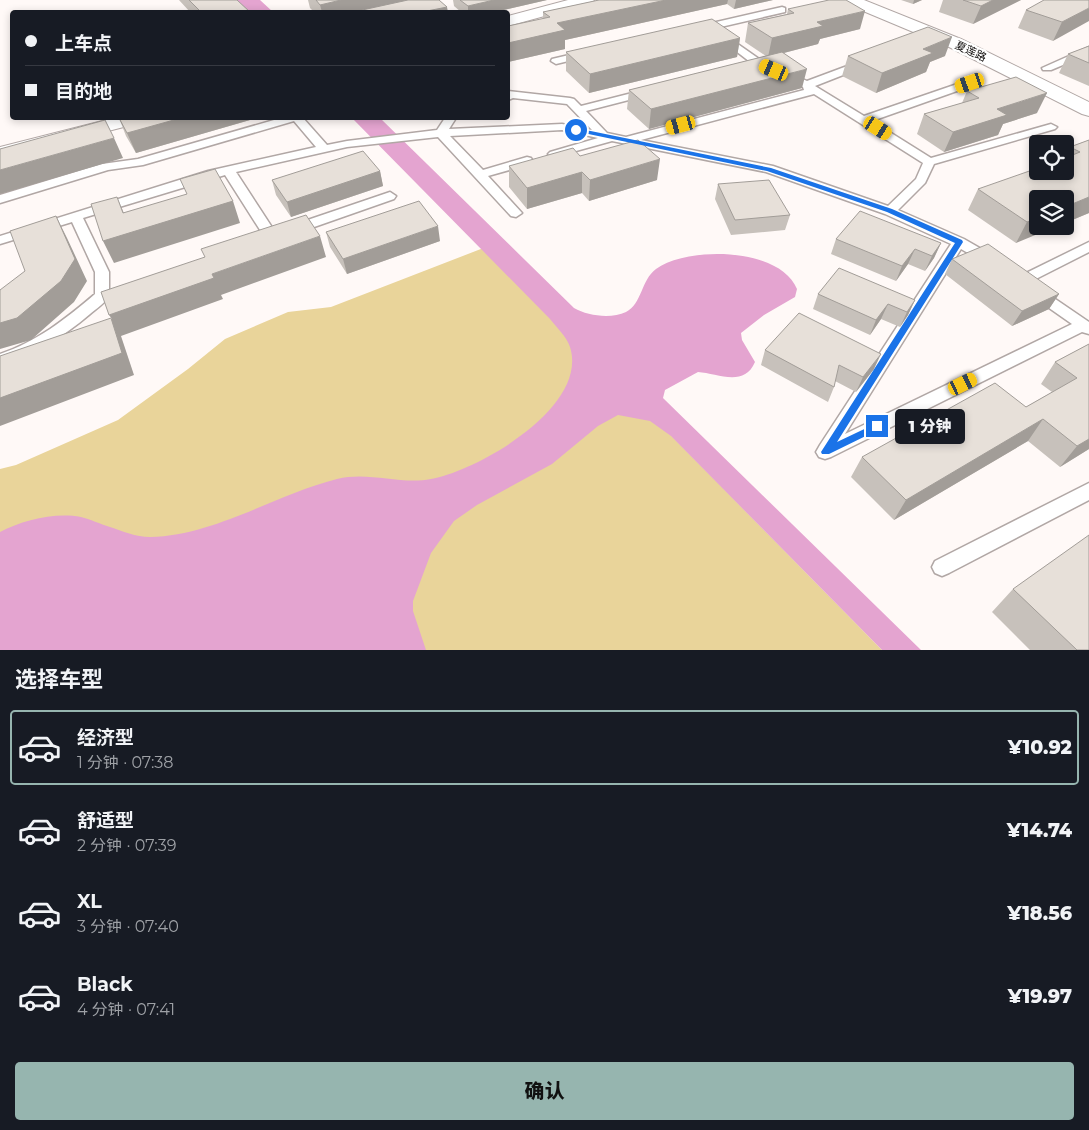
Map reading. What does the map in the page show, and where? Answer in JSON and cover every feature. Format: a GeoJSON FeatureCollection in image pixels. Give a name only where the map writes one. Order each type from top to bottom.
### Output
{"type":"FeatureCollection","features":[{"type":"Feature","properties":{"kind":"street"},"geometry":{"type":"LineString","coordinates":[[510,20],[586,0]]}},
{"type":"Feature","properties":{"kind":"street","name":"夏莲路"},"geometry":{"type":"LineString","coordinates":[[850,0],[955,43],[1089,110]]}},
{"type":"Feature","properties":{"kind":"street"},"geometry":{"type":"LineString","coordinates":[[0,153],[128,120]]}},
{"type":"Feature","properties":{"kind":"lane"},"geometry":{"type":"LineString","coordinates":[[690,30],[782,10]]}},
{"type":"Feature","properties":{"kind":"lane"},"geometry":{"type":"LineString","coordinates":[[709,26],[753,65],[807,84],[929,162],[1051,127]]}},
{"type":"Feature","properties":{"kind":"lane"},"geometry":{"type":"LineString","coordinates":[[1048,68],[1089,50]]}},
{"type":"Feature","properties":{"kind":"lane"},"geometry":{"type":"LineString","coordinates":[[556,61],[594,52]]}},
{"type":"Feature","properties":{"kind":"lane"},"geometry":{"type":"LineString","coordinates":[[807,84],[869,62]]}},
{"type":"Feature","properties":{"kind":"lane"},"geometry":{"type":"LineString","coordinates":[[865,120],[970,83]]}},
{"type":"Feature","properties":{"kind":"lane"},"geometry":{"type":"LineString","coordinates":[[626,140],[810,92],[807,84]]}},
{"type":"Feature","properties":{"kind":"lane"},"geometry":{"type":"LineString","coordinates":[[579,110],[654,90]]}},
{"type":"Feature","properties":{"kind":"lane"},"geometry":{"type":"LineString","coordinates":[[510,94],[570,101],[608,136]]}},
{"type":"Feature","properties":{"kind":"lane"},"geometry":{"type":"LineString","coordinates":[[0,199],[106,167],[139,162],[283,120]]}},
{"type":"Feature","properties":{"kind":"lane"},"geometry":{"type":"LineString","coordinates":[[300,120],[324,149]]}},
{"type":"Feature","properties":{"kind":"lane"},"geometry":{"type":"LineString","coordinates":[[441,133],[449,120]]}},
{"type":"Feature","properties":{"kind":"lane"},"geometry":{"type":"LineString","coordinates":[[0,240],[228,170],[347,144],[441,133],[562,127],[768,169],[890,211],[959,242],[981,253],[1086,327],[825,452],[959,242]]}},
{"type":"Feature","properties":{"kind":"lane"},"geometry":{"type":"LineString","coordinates":[[441,133],[516,213]]}},
{"type":"Feature","properties":{"kind":"lane"},"geometry":{"type":"LineString","coordinates":[[480,175],[608,136]]}},
{"type":"Feature","properties":{"kind":"lane"},"geometry":{"type":"LineString","coordinates":[[890,211],[921,180],[929,162]]}},
{"type":"Feature","properties":{"kind":"lane"},"geometry":{"type":"LineString","coordinates":[[228,170],[267,239],[390,196]]}},
{"type":"Feature","properties":{"kind":"lane"},"geometry":{"type":"LineString","coordinates":[[0,360],[19,354],[73,322],[107,294],[102,272],[76,216]]}},
{"type":"Feature","properties":{"kind":"lane"},"geometry":{"type":"LineString","coordinates":[[1013,275],[1089,246]]}},
{"type":"Feature","properties":{"kind":"lane"},"geometry":{"type":"LineString","coordinates":[[942,568],[1089,491]]}},
{"type":"Feature","properties":{"kind":"shaded area"},"geometry":{"type":"Polygon","coordinates":[[[236,0],[260,0],[271,10],[246,10],[236,0]]]}},
{"type":"Feature","properties":{"kind":"shaded area"},"geometry":{"type":"Polygon","coordinates":[[[354,120],[382,120],[574,308],[580,311],[593,315],[607,316],[626,312],[639,298],[647,279],[656,269],[670,262],[689,257],[710,254],[753,258],[772,265],[787,275],[797,289],[795,297],[764,315],[741,333],[742,340],[755,362],[750,370],[744,375],[737,377],[698,372],[665,390],[663,398],[921,650],[882,650],[671,436],[650,421],[618,415],[598,426],[552,464],[477,505],[454,521],[431,553],[413,601],[413,611],[426,650],[0,650],[0,532],[39,518],[71,516],[84,518],[140,536],[174,535],[222,522],[337,479],[361,476],[419,480],[431,479],[452,473],[476,463],[526,432],[547,413],[563,392],[571,370],[570,347],[564,336],[550,319],[354,120]]]}},
{"type":"Feature","properties":{"kind":"shaded area"},"geometry":{"type":"Polygon","coordinates":[[[486,247],[882,650],[0,650],[0,469],[16,465],[118,420],[188,369],[225,339],[288,312],[331,307],[486,247]]]}},
{"type":"Feature","properties":{"kind":"building"},"geometry":{"type":"Polygon","coordinates":[[[189,0],[237,0],[248,10],[199,10],[189,0]]]}},
{"type":"Feature","properties":{"kind":"building"},"geometry":{"type":"Polygon","coordinates":[[[316,0],[341,0],[320,5],[316,0]]]}},
{"type":"Feature","properties":{"kind":"building"},"geometry":{"type":"Polygon","coordinates":[[[408,0],[439,0],[447,7],[432,10],[362,10],[408,0]]]}},
{"type":"Feature","properties":{"kind":"building"},"geometry":{"type":"Polygon","coordinates":[[[460,0],[494,0],[468,6],[460,0]]]}},
{"type":"Feature","properties":{"kind":"building"},"geometry":{"type":"Polygon","coordinates":[[[599,0],[666,0],[557,23],[565,30],[510,43],[510,26],[550,17],[543,12],[599,0]]]}},
{"type":"Feature","properties":{"kind":"building"},"geometry":{"type":"Polygon","coordinates":[[[829,0],[846,0],[865,11],[817,22],[823,26],[772,38],[748,23],[794,13],[788,9],[829,0]]]}},
{"type":"Feature","properties":{"kind":"building"},"geometry":{"type":"Polygon","coordinates":[[[963,0],[993,0],[981,6],[963,0]]]}},
{"type":"Feature","properties":{"kind":"building"},"geometry":{"type":"Polygon","coordinates":[[[1044,0],[1089,0],[1089,8],[1062,22],[1026,10],[1044,0]]]}},
{"type":"Feature","properties":{"kind":"building"},"geometry":{"type":"Polygon","coordinates":[[[712,19],[740,38],[590,74],[566,52],[712,19]]]}},
{"type":"Feature","properties":{"kind":"building"},"geometry":{"type":"Polygon","coordinates":[[[928,27],[952,37],[923,49],[933,53],[882,73],[848,56],[928,27]]]}},
{"type":"Feature","properties":{"kind":"building"},"geometry":{"type":"Polygon","coordinates":[[[1089,46],[1089,63],[1068,54],[1089,46]]]}},
{"type":"Feature","properties":{"kind":"building"},"geometry":{"type":"Polygon","coordinates":[[[782,52],[807,69],[651,109],[629,90],[782,52]]]}},
{"type":"Feature","properties":{"kind":"building"},"geometry":{"type":"Polygon","coordinates":[[[1016,77],[1047,93],[997,109],[1007,115],[953,132],[924,114],[979,98],[967,91],[1016,77]]]}},
{"type":"Feature","properties":{"kind":"building"},"geometry":{"type":"Polygon","coordinates":[[[105,120],[114,138],[0,170],[0,149],[105,120]]]}},
{"type":"Feature","properties":{"kind":"building"},"geometry":{"type":"Polygon","coordinates":[[[120,120],[174,120],[127,133],[120,120]]]}},
{"type":"Feature","properties":{"kind":"building"},"geometry":{"type":"Polygon","coordinates":[[[638,140],[660,159],[590,180],[582,172],[527,188],[509,166],[573,148],[580,156],[638,140]]]}},
{"type":"Feature","properties":{"kind":"building"},"geometry":{"type":"Polygon","coordinates":[[[1089,140],[1089,197],[1074,203],[1074,190],[1029,190],[1029,221],[1027,222],[978,189],[1029,171],[1029,180],[1074,180],[1074,154],[1080,152],[1074,149],[1074,146],[1089,140]]]}},
{"type":"Feature","properties":{"kind":"building"},"geometry":{"type":"Polygon","coordinates":[[[363,151],[380,171],[287,202],[272,180],[363,151]]]}},
{"type":"Feature","properties":{"kind":"building"},"geometry":{"type":"Polygon","coordinates":[[[215,169],[233,201],[103,241],[91,204],[117,197],[123,213],[187,194],[180,179],[215,169]]]}},
{"type":"Feature","properties":{"kind":"building"},"geometry":{"type":"Polygon","coordinates":[[[769,180],[790,215],[735,220],[718,184],[769,180]]]}},
{"type":"Feature","properties":{"kind":"building"},"geometry":{"type":"Polygon","coordinates":[[[419,201],[438,226],[343,259],[326,232],[419,201]]]}},
{"type":"Feature","properties":{"kind":"building"},"geometry":{"type":"Polygon","coordinates":[[[860,211],[941,243],[932,256],[915,249],[902,266],[836,239],[860,211]]]}},
{"type":"Feature","properties":{"kind":"building"},"geometry":{"type":"Polygon","coordinates":[[[306,215],[320,236],[212,274],[214,278],[109,315],[101,292],[205,257],[201,249],[306,215]]]}},
{"type":"Feature","properties":{"kind":"building"},"geometry":{"type":"Polygon","coordinates":[[[56,216],[75,259],[61,281],[17,318],[0,323],[0,290],[25,271],[10,231],[56,216]]]}},
{"type":"Feature","properties":{"kind":"building"},"geometry":{"type":"Polygon","coordinates":[[[988,244],[1059,294],[1022,311],[952,259],[988,244]]]}},
{"type":"Feature","properties":{"kind":"building"},"geometry":{"type":"Polygon","coordinates":[[[839,268],[915,300],[907,312],[888,304],[876,320],[818,294],[839,268]]]}},
{"type":"Feature","properties":{"kind":"building"},"geometry":{"type":"Polygon","coordinates":[[[799,313],[881,354],[863,377],[839,365],[834,387],[765,350],[799,313]]]}},
{"type":"Feature","properties":{"kind":"building"},"geometry":{"type":"Polygon","coordinates":[[[111,318],[122,353],[0,398],[0,356],[111,318]]]}},
{"type":"Feature","properties":{"kind":"building"},"geometry":{"type":"Polygon","coordinates":[[[1089,344],[1089,439],[1077,446],[1043,419],[906,500],[862,457],[995,383],[1026,407],[1077,378],[1055,362],[1089,344]]]}},
{"type":"Feature","properties":{"kind":"building"},"geometry":{"type":"Polygon","coordinates":[[[1089,535],[1089,650],[1077,650],[1013,589],[1089,535]]]}},
{"type":"Feature","properties":{"kind":"route"},"geometry":{"type":"LineString","coordinates":[[576,130],[768,169],[890,211],[959,242],[825,452],[877,426]]}}]}
